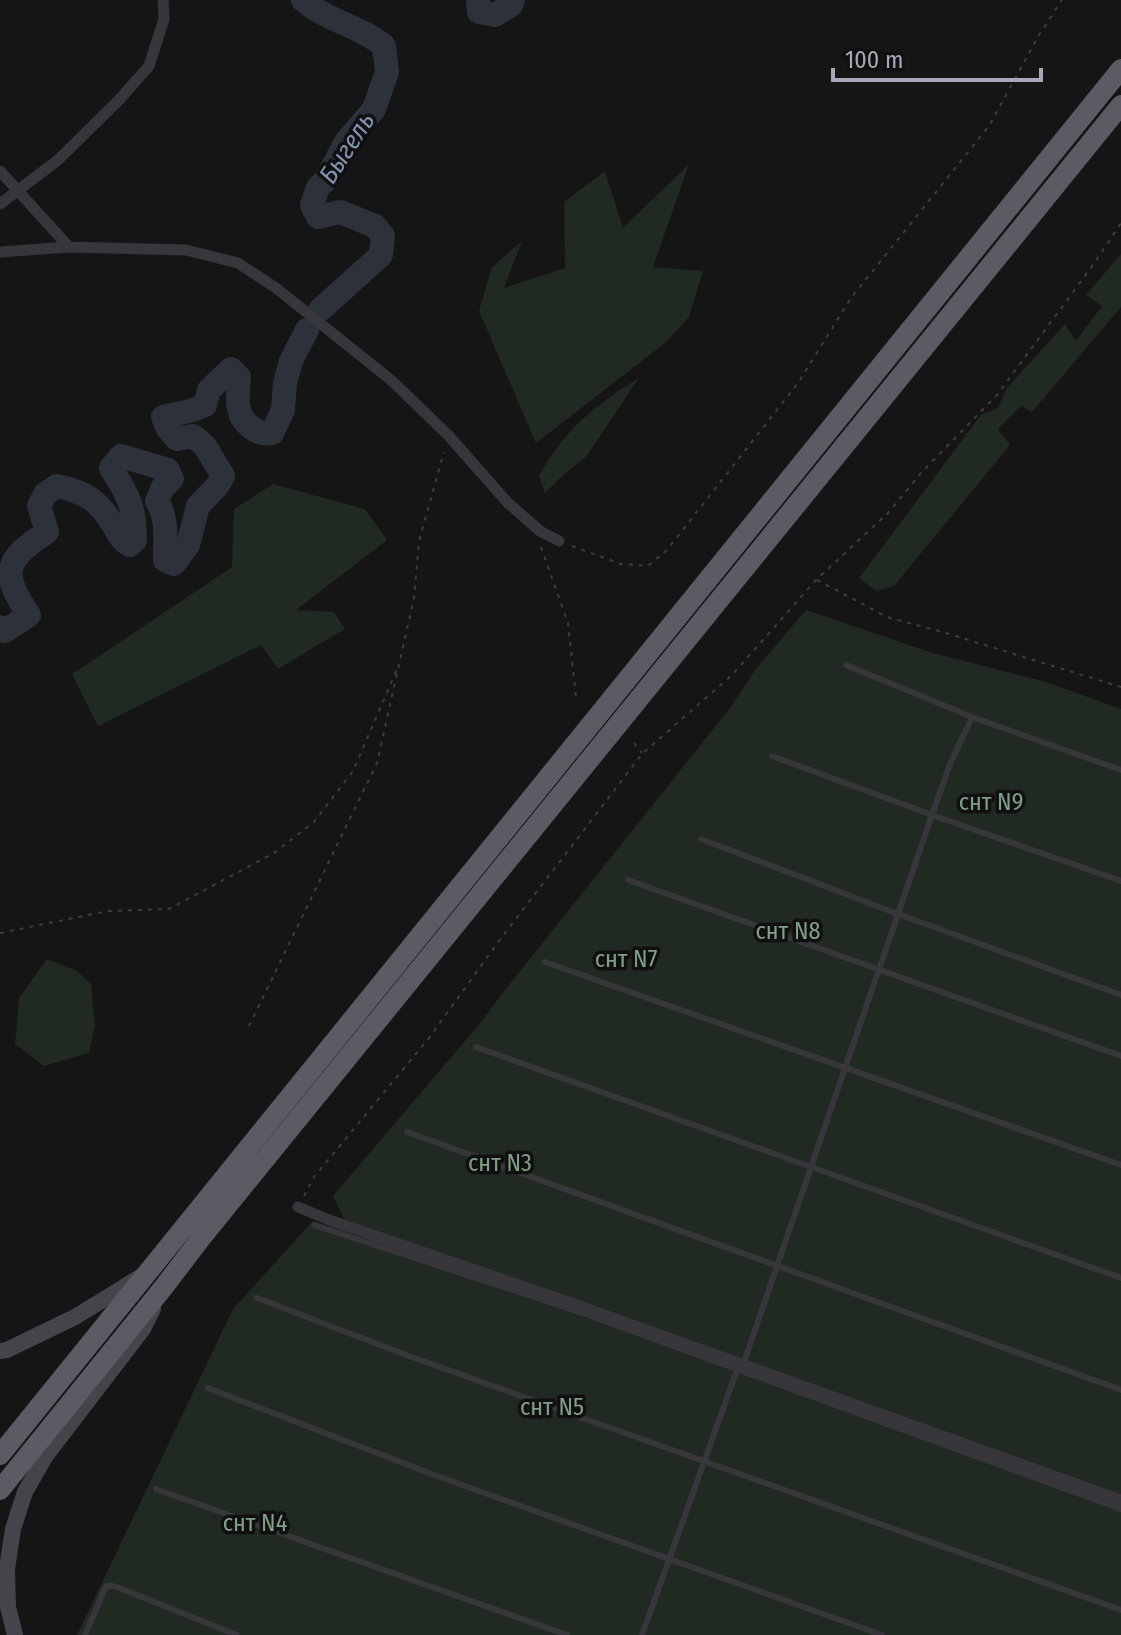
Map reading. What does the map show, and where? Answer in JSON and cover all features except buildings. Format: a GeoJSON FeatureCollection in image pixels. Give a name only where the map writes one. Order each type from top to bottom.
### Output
{"type":"FeatureCollection","features":[{"type":"Feature","properties":{"kind":"highway"},"geometry":{"type":"LineString","coordinates":[[0,1455],[1121,69]]}},
{"type":"Feature","properties":{"kind":"highway"},"geometry":{"type":"LineString","coordinates":[[0,1490],[1121,105]]}},
{"type":"Feature","properties":{"kind":"main road"},"geometry":{"type":"LineString","coordinates":[[0,1351],[75,1317],[148,1272]]}},
{"type":"Feature","properties":{"kind":"main road"},"geometry":{"type":"LineString","coordinates":[[15,1635],[8,1607],[7,1569],[13,1529],[25,1492],[45,1457],[143,1329],[163,1288]]}},
{"type":"Feature","properties":{"kind":"street"},"geometry":{"type":"LineString","coordinates":[[0,204],[58,160],[149,66],[164,19],[163,0]]}},
{"type":"Feature","properties":{"kind":"street"},"geometry":{"type":"LineString","coordinates":[[0,171],[69,247]]}},
{"type":"Feature","properties":{"kind":"street"},"geometry":{"type":"LineString","coordinates":[[0,252],[69,247],[186,250],[238,263],[276,288],[391,380],[448,435],[508,503],[540,531],[559,541]]}},
{"type":"Feature","properties":{"kind":"street"},"geometry":{"type":"LineString","coordinates":[[298,1207],[557,1298],[740,1367],[1121,1500]]}},
{"type":"Feature","properties":{"kind":"lane"},"geometry":{"type":"LineString","coordinates":[[846,665],[972,717],[1121,770]]}},
{"type":"Feature","properties":{"kind":"lane"},"geometry":{"type":"LineString","coordinates":[[642,1635],[777,1265],[950,764],[972,717]]}},
{"type":"Feature","properties":{"kind":"lane"},"geometry":{"type":"LineString","coordinates":[[772,756],[1121,881]]}},
{"type":"Feature","properties":{"kind":"lane"},"geometry":{"type":"LineString","coordinates":[[701,839],[1121,995]]}},
{"type":"Feature","properties":{"kind":"lane"},"geometry":{"type":"LineString","coordinates":[[628,880],[1121,1056]]}},
{"type":"Feature","properties":{"kind":"lane"},"geometry":{"type":"LineString","coordinates":[[545,962],[1121,1165]]}},
{"type":"Feature","properties":{"kind":"lane"},"geometry":{"type":"LineString","coordinates":[[476,1047],[1121,1278]]}},
{"type":"Feature","properties":{"kind":"lane"},"geometry":{"type":"LineString","coordinates":[[407,1132],[1121,1390]]}},
{"type":"Feature","properties":{"kind":"lane"},"geometry":{"type":"LineString","coordinates":[[314,1225],[740,1367],[1121,1509]]}},
{"type":"Feature","properties":{"kind":"lane"},"geometry":{"type":"LineString","coordinates":[[257,1298],[424,1361],[1121,1610]]}},
{"type":"Feature","properties":{"kind":"lane"},"geometry":{"type":"LineString","coordinates":[[208,1388],[437,1476],[882,1635]]}},
{"type":"Feature","properties":{"kind":"lane"},"geometry":{"type":"LineString","coordinates":[[156,1489],[567,1635]]}},
{"type":"Feature","properties":{"kind":"lane"},"geometry":{"type":"LineString","coordinates":[[85,1635],[106,1586],[114,1586],[237,1635]]}},
{"type":"Feature","properties":{"kind":"path"},"geometry":{"type":"LineString","coordinates":[[559,541],[621,564],[648,566],[667,550],[798,383],[851,298],[989,126],[1062,0]]}},
{"type":"Feature","properties":{"kind":"path"},"geometry":{"type":"LineString","coordinates":[[298,1207],[314,1177],[429,1038],[642,754],[732,675],[816,580],[890,511],[920,474],[997,395],[1121,223]]}},
{"type":"Feature","properties":{"kind":"path"},"geometry":{"type":"LineString","coordinates":[[249,1026],[377,763],[414,598],[419,541],[448,435]]}},
{"type":"Feature","properties":{"kind":"path"},"geometry":{"type":"LineString","coordinates":[[540,531],[540,544],[568,623],[576,697]]}},
{"type":"Feature","properties":{"kind":"path"},"geometry":{"type":"LineString","coordinates":[[816,580],[887,617],[1121,687]]}},
{"type":"Feature","properties":{"kind":"path"},"geometry":{"type":"LineString","coordinates":[[0,933],[108,911],[169,909],[274,853],[314,822],[353,771],[400,662]]}},
{"type":"Feature","properties":{"kind":"path"},"geometry":{"type":"LineString","coordinates":[[634,743],[642,754]]}},
{"type":"Feature","properties":{"kind":"green space"},"geometry":{"type":"Polygon","coordinates":[[[689,164],[653,267],[703,271],[689,317],[665,343],[536,443],[479,311],[492,267],[522,241],[504,288],[565,268],[564,202],[605,171],[623,228],[689,164]]]}},
{"type":"Feature","properties":{"kind":"green space"},"geometry":{"type":"Polygon","coordinates":[[[1121,254],[1121,307],[1032,412],[1021,406],[998,429],[1010,445],[894,586],[876,591],[859,578],[981,415],[998,408],[1007,388],[1065,324],[1076,341],[1102,306],[1086,295],[1121,254]]]}},
{"type":"Feature","properties":{"kind":"green space"},"geometry":{"type":"Polygon","coordinates":[[[639,378],[586,457],[545,493],[539,476],[558,446],[595,408],[639,378]]]}},
{"type":"Feature","properties":{"kind":"green space"},"geometry":{"type":"Polygon","coordinates":[[[273,484],[365,509],[387,540],[296,610],[334,612],[345,629],[278,669],[261,645],[98,726],[72,674],[232,567],[234,509],[273,484]]]}},
{"type":"Feature","properties":{"kind":"green space"},"geometry":{"type":"Polygon","coordinates":[[[806,610],[933,653],[1046,682],[1121,709],[1121,1496],[344,1219],[333,1196],[482,1021],[730,708],[755,670],[806,610]]]}},
{"type":"Feature","properties":{"kind":"green space"},"geometry":{"type":"Polygon","coordinates":[[[47,959],[77,971],[91,984],[95,1026],[89,1053],[44,1066],[15,1044],[19,998],[47,959]]]}},
{"type":"Feature","properties":{"kind":"green space","name":"снт N5"},"geometry":{"type":"Polygon","coordinates":[[[313,1221],[578,1308],[1121,1505],[1121,1635],[77,1635],[233,1309],[313,1221]]]}},
{"type":"Feature","properties":{"kind":"waterway","name":"Быгель"},"geometry":{"type":"LineString","coordinates":[[303,0],[384,46],[387,72],[374,109],[346,142],[325,181],[318,187],[312,205],[318,217],[340,212],[375,226],[383,236],[381,255],[320,310]]}},
{"type":"Feature","properties":{"kind":"waterway","name":"Быгель"},"geometry":{"type":"LineString","coordinates":[[478,0],[479,12],[495,15],[511,5],[513,0]]}},
{"type":"Feature","properties":{"kind":"waterway","name":"Быгель"},"geometry":{"type":"LineString","coordinates":[[0,627],[5,631],[29,615],[14,588],[11,568],[22,550],[47,532],[39,506],[45,494],[57,486],[90,498],[124,541],[130,545],[135,540],[129,502],[111,468],[121,456],[168,470],[172,479],[163,487],[157,501],[164,522],[165,560],[174,564],[188,545],[198,506],[223,476],[205,446],[193,436],[177,439],[163,417],[205,405],[209,390],[231,369],[239,377],[238,405],[243,420],[256,431],[272,433],[283,410],[291,361],[307,330]]}},
{"type":"Feature","properties":{"kind":"park label","name":"снт N9"},"geometry":{"type":"Point","coordinates":[991,802]}},
{"type":"Feature","properties":{"kind":"park label","name":"снт N8"},"geometry":{"type":"Point","coordinates":[788,931]}},
{"type":"Feature","properties":{"kind":"park label","name":"снт N7"},"geometry":{"type":"Point","coordinates":[626,959]}},
{"type":"Feature","properties":{"kind":"park label","name":"снт N3"},"geometry":{"type":"Point","coordinates":[500,1163]}},
{"type":"Feature","properties":{"kind":"park label","name":"снт N4"},"geometry":{"type":"Point","coordinates":[255,1523]}}]}
